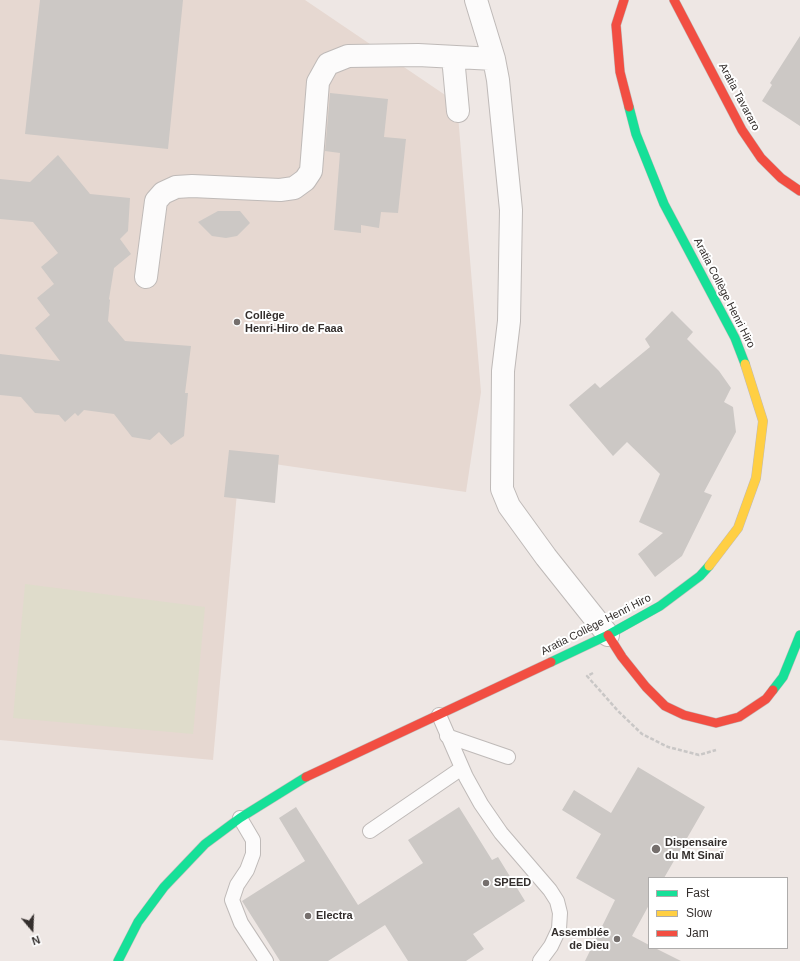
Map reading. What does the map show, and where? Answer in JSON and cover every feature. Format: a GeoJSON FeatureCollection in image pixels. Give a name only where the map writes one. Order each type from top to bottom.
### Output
{"type":"FeatureCollection","features":[{"type":"Feature","properties":{"kind":"main road","name":"Aratia Collège Henri Hiro"},"geometry":{"type":"LineString","coordinates":[[118,961],[138,922],[164,887],[205,844],[240,818],[305,778],[608,635],[660,606],[700,576],[727,544],[738,528],[756,478],[763,421],[751,378],[735,338],[664,204],[636,134],[620,72],[616,25],[624,0]]}},
{"type":"Feature","properties":{"kind":"main road","name":"Aratia Tavararo"},"geometry":{"type":"LineString","coordinates":[[674,0],[742,130],[760,158],[781,178],[800,191]]}},
{"type":"Feature","properties":{"kind":"main road"},"geometry":{"type":"LineString","coordinates":[[608,635],[622,657],[646,687],[665,706],[684,715],[716,723],[739,717],[766,699],[783,677],[800,635]]}},
{"type":"Feature","properties":{"kind":"street"},"geometry":{"type":"LineString","coordinates":[[476,0],[494,59],[504,126],[511,210],[509,321],[503,371],[502,489],[509,506],[546,557],[608,635]]}},
{"type":"Feature","properties":{"kind":"street"},"geometry":{"type":"LineString","coordinates":[[146,277],[156,201],[163,193],[176,187],[192,186],[280,190],[294,188],[305,180],[311,171],[318,82],[328,64],[348,56],[418,55],[494,59]]}},
{"type":"Feature","properties":{"kind":"street"},"geometry":{"type":"LineString","coordinates":[[454,57],[458,110]]}},
{"type":"Feature","properties":{"kind":"lane"},"geometry":{"type":"LineString","coordinates":[[439,715],[462,768],[481,804],[501,833],[550,890],[557,901],[560,913],[559,929],[551,946],[540,961]]}},
{"type":"Feature","properties":{"kind":"lane"},"geometry":{"type":"LineString","coordinates":[[447,736],[508,757]]}},
{"type":"Feature","properties":{"kind":"lane"},"geometry":{"type":"LineString","coordinates":[[370,831],[462,768]]}},
{"type":"Feature","properties":{"kind":"lane"},"geometry":{"type":"LineString","coordinates":[[240,818],[253,840],[253,854],[247,870],[237,885],[232,900],[241,922],[266,961]]}},
{"type":"Feature","properties":{"kind":"shaded area","name":"Collège Henri-Hiro de Faaa"},"geometry":{"type":"Polygon","coordinates":[[[0,0],[305,0],[457,103],[481,392],[466,492],[240,459],[213,760],[0,740],[0,0]]]}},
{"type":"Feature","properties":{"kind":"shaded area"},"geometry":{"type":"Polygon","coordinates":[[[25,584],[205,607],[193,734],[13,718],[25,584]]]}},
{"type":"Feature","properties":{"kind":"building"},"geometry":{"type":"Polygon","coordinates":[[[40,0],[183,0],[168,149],[25,134],[40,0]]]}},
{"type":"Feature","properties":{"kind":"building"},"geometry":{"type":"Polygon","coordinates":[[[800,36],[800,126],[762,101],[772,85],[770,83],[800,36]]]}},
{"type":"Feature","properties":{"kind":"building"},"geometry":{"type":"Polygon","coordinates":[[[330,93],[388,99],[384,137],[406,139],[398,213],[381,212],[379,228],[361,225],[361,233],[334,230],[340,153],[325,151],[330,93]]]}},
{"type":"Feature","properties":{"kind":"building"},"geometry":{"type":"Polygon","coordinates":[[[58,155],[90,194],[130,198],[128,231],[120,239],[131,254],[114,268],[109,299],[108,321],[125,341],[191,346],[185,393],[188,393],[184,436],[171,445],[159,432],[150,440],[132,437],[114,414],[84,410],[78,416],[75,413],[65,422],[59,415],[35,413],[21,397],[0,395],[0,354],[60,361],[35,328],[50,315],[37,298],[54,284],[41,267],[58,253],[33,222],[0,219],[0,179],[30,182],[58,155]]]}},
{"type":"Feature","properties":{"kind":"building"},"geometry":{"type":"Polygon","coordinates":[[[218,211],[240,211],[250,223],[237,236],[226,238],[212,236],[198,222],[218,211]]]}},
{"type":"Feature","properties":{"kind":"building"},"geometry":{"type":"Polygon","coordinates":[[[672,311],[693,332],[687,339],[719,371],[731,388],[724,402],[733,407],[736,432],[704,492],[712,495],[682,556],[655,577],[638,554],[663,533],[639,522],[660,474],[627,442],[613,456],[569,405],[595,383],[600,388],[650,347],[645,339],[672,311]]]}},
{"type":"Feature","properties":{"kind":"building"},"geometry":{"type":"Polygon","coordinates":[[[229,450],[279,455],[275,503],[224,497],[229,450]]]}},
{"type":"Feature","properties":{"kind":"building","name":"Dispensaire du Mt Sinaï"},"geometry":{"type":"Polygon","coordinates":[[[638,767],[705,807],[665,877],[648,877],[648,907],[632,936],[648,944],[648,949],[657,949],[681,961],[585,961],[615,900],[576,878],[601,834],[562,810],[574,790],[611,813],[638,767]]]}},
{"type":"Feature","properties":{"kind":"building"},"geometry":{"type":"Polygon","coordinates":[[[296,807],[358,905],[423,863],[408,840],[459,807],[492,860],[498,857],[525,901],[473,934],[484,949],[466,961],[408,961],[385,925],[328,961],[280,961],[242,901],[305,861],[279,818],[296,807]]]}},
{"type":"Feature","properties":{"kind":"traffic: fast"},"geometry":{"type":"LineString","coordinates":[[629,107],[636,134],[664,204],[735,338],[745,364]]}},
{"type":"Feature","properties":{"kind":"traffic: fast"},"geometry":{"type":"LineString","coordinates":[[551,662],[608,635],[660,606],[700,576],[709,566]]}},
{"type":"Feature","properties":{"kind":"traffic: fast"},"geometry":{"type":"LineString","coordinates":[[773,690],[783,677],[800,635]]}},
{"type":"Feature","properties":{"kind":"traffic: fast"},"geometry":{"type":"LineString","coordinates":[[118,961],[138,922],[164,887],[205,844],[240,818],[306,777]]}},
{"type":"Feature","properties":{"kind":"traffic: slow"},"geometry":{"type":"LineString","coordinates":[[709,566],[738,528],[756,478],[763,421],[745,364]]}},
{"type":"Feature","properties":{"kind":"traffic: jam"},"geometry":{"type":"LineString","coordinates":[[624,0],[616,25],[620,72],[629,107]]}},
{"type":"Feature","properties":{"kind":"traffic: jam"},"geometry":{"type":"LineString","coordinates":[[674,0],[742,130],[761,158],[781,178],[800,191]]}},
{"type":"Feature","properties":{"kind":"traffic: jam"},"geometry":{"type":"LineString","coordinates":[[608,635],[622,657],[646,687],[665,706],[684,715],[716,723],[739,717],[766,699],[773,690]]}},
{"type":"Feature","properties":{"kind":"traffic: jam"},"geometry":{"type":"LineString","coordinates":[[306,777],[551,662]]}},
{"type":"Feature","properties":{"kind":"place","name":"Collège Henri-Hiro de Faaa"},"geometry":{"type":"Point","coordinates":[237,322]}},
{"type":"Feature","properties":{"kind":"place","name":"Dispensaire du Mt Sinaï"},"geometry":{"type":"Point","coordinates":[656,849]}},
{"type":"Feature","properties":{"kind":"place","name":"SPEED"},"geometry":{"type":"Point","coordinates":[486,883]}},
{"type":"Feature","properties":{"kind":"place","name":"Electra"},"geometry":{"type":"Point","coordinates":[308,916]}},
{"type":"Feature","properties":{"kind":"place","name":"Assemblée de Dieu"},"geometry":{"type":"Point","coordinates":[617,939]}}]}
